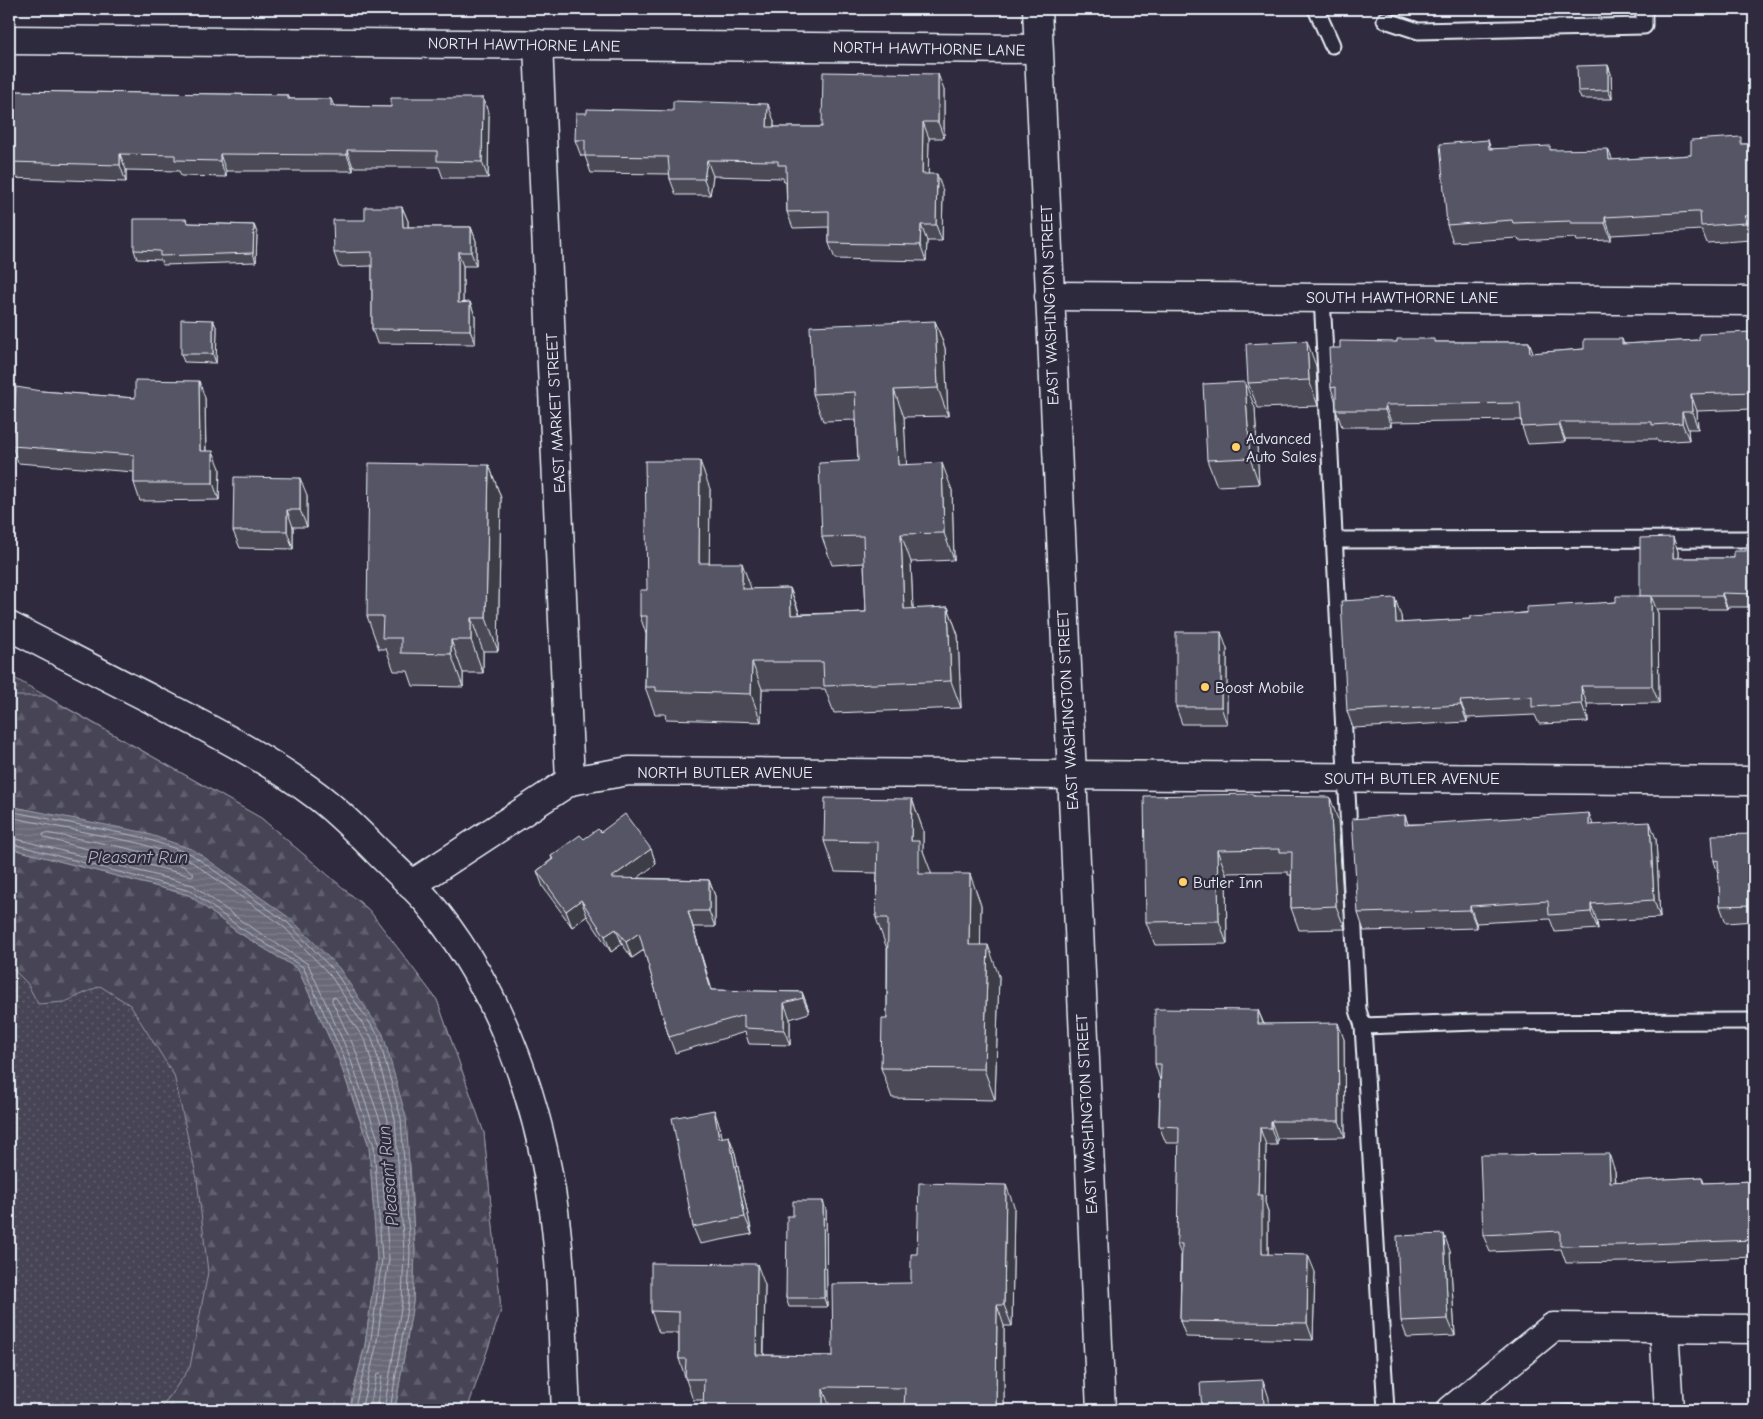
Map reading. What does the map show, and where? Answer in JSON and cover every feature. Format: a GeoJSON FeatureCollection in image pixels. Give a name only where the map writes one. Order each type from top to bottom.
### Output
{"type":"FeatureCollection","features":[{"type":"Feature","properties":{"kind":"street","name":"EAST WASHINGTON STREET"},"geometry":{"type":"LineString","coordinates":[[1037,9],[1070,775],[1101,1410]]}},
{"type":"Feature","properties":{"kind":"street","name":"NORTH HAWTHORNE LANE"},"geometry":{"type":"LineString","coordinates":[[9,40],[1038,49]]}},
{"type":"Feature","properties":{"kind":"street","name":"EAST MARKET STREET"},"geometry":{"type":"LineString","coordinates":[[538,44],[570,781]]}},
{"type":"Feature","properties":{"kind":"street","name":"SOUTH HAWTHORNE LANE"},"geometry":{"type":"LineString","coordinates":[[1049,296],[1322,296],[1754,300]]}},
{"type":"Feature","properties":{"kind":"street"},"geometry":{"type":"LineString","coordinates":[[9,626],[247,751],[316,795],[349,822],[426,901],[474,967],[510,1041],[530,1096],[544,1154],[556,1228],[566,1410]]}},
{"type":"Feature","properties":{"kind":"street","name":"NORTH BUTLER AVENUE"},"geometry":{"type":"LineString","coordinates":[[411,885],[570,781],[629,771],[1070,775]]}},
{"type":"Feature","properties":{"kind":"street","name":"SOUTH BUTLER AVENUE"},"geometry":{"type":"LineString","coordinates":[[1070,775],[1754,781]]}},
{"type":"Feature","properties":{"kind":"street"},"geometry":{"type":"LineString","coordinates":[[1451,1410],[1553,1327],[1754,1329]]}},
{"type":"Feature","properties":{"kind":"street"},"geometry":{"type":"LineString","coordinates":[[1664,1328],[1669,1410]]}},
{"type":"Feature","properties":{"kind":"lane"},"geometry":{"type":"LineString","coordinates":[[1316,9],[1332,45]]}},
{"type":"Feature","properties":{"kind":"lane"},"geometry":{"type":"LineString","coordinates":[[1385,20],[1418,31],[1644,26],[1644,9]]}},
{"type":"Feature","properties":{"kind":"lane"},"geometry":{"type":"LineString","coordinates":[[1322,296],[1358,1010],[1363,1026],[1386,1410]]}},
{"type":"Feature","properties":{"kind":"lane"},"geometry":{"type":"LineString","coordinates":[[1334,540],[1754,539]]}},
{"type":"Feature","properties":{"kind":"lane"},"geometry":{"type":"LineString","coordinates":[[1363,1026],[1477,1022],[1754,1022]]}},
{"type":"Feature","properties":{"kind":"green space"},"geometry":{"type":"Polygon","coordinates":[[[9,675],[261,818],[369,910],[437,1000],[484,1133],[501,1310],[467,1410],[9,1410],[9,675]]]}},
{"type":"Feature","properties":{"kind":"green space"},"geometry":{"type":"Polygon","coordinates":[[[9,696],[45,696],[261,818],[369,910],[437,1000],[484,1133],[501,1310],[467,1410],[395,1410],[413,1303],[415,1251],[410,1164],[339,968],[39,812],[9,806],[9,696]]]}},
{"type":"Feature","properties":{"kind":"green space"},"geometry":{"type":"Polygon","coordinates":[[[9,848],[189,895],[236,931],[298,969],[338,1057],[369,1146],[377,1258],[365,1345],[349,1410],[160,1410],[190,1367],[208,1272],[197,1179],[174,1075],[130,1005],[100,986],[65,1002],[38,1004],[27,983],[9,965],[9,848]]]}},
{"type":"Feature","properties":{"kind":"water","name":"Pleasant Run"},"geometry":{"type":"Polygon","coordinates":[[[9,806],[142,832],[194,850],[291,919],[339,968],[383,1034],[406,1117],[415,1251],[413,1303],[395,1410],[349,1410],[365,1345],[377,1258],[369,1146],[338,1057],[298,969],[236,931],[189,895],[9,848],[9,806]]]}},
{"type":"Feature","properties":{"kind":"building"},"geometry":{"type":"Polygon","coordinates":[[[1608,65],[1608,90],[1578,91],[1577,66],[1608,65]]]}},
{"type":"Feature","properties":{"kind":"building"},"geometry":{"type":"Polygon","coordinates":[[[823,72],[938,74],[938,122],[923,122],[922,174],[937,174],[936,225],[921,225],[920,245],[829,243],[829,211],[787,212],[786,165],[778,165],[778,161],[707,160],[704,179],[670,179],[668,157],[585,156],[585,140],[575,140],[576,113],[587,113],[587,109],[673,111],[673,101],[768,104],[767,127],[822,127],[823,72]]]}},
{"type":"Feature","properties":{"kind":"building"},"geometry":{"type":"Polygon","coordinates":[[[9,91],[288,95],[288,99],[331,99],[331,106],[391,107],[391,98],[483,98],[482,162],[437,161],[437,151],[347,150],[347,155],[220,154],[220,161],[175,160],[175,155],[120,154],[120,165],[9,162],[9,91]]]}},
{"type":"Feature","properties":{"kind":"building"},"geometry":{"type":"Polygon","coordinates":[[[1741,137],[1741,144],[1754,144],[1754,215],[1745,216],[1746,223],[1701,226],[1700,212],[1695,212],[1605,217],[1605,223],[1571,223],[1571,221],[1513,223],[1512,220],[1447,225],[1440,144],[1488,140],[1489,149],[1550,146],[1550,150],[1608,149],[1609,160],[1691,155],[1691,140],[1741,137]]]}},
{"type":"Feature","properties":{"kind":"building"},"geometry":{"type":"Polygon","coordinates":[[[365,207],[402,207],[403,227],[471,227],[471,252],[458,252],[458,303],[470,302],[470,330],[372,329],[372,252],[334,253],[333,220],[365,220],[365,207]]]}},
{"type":"Feature","properties":{"kind":"building"},"geometry":{"type":"Polygon","coordinates":[[[134,219],[186,219],[187,223],[254,225],[253,253],[160,256],[160,251],[134,250],[134,219]]]}},
{"type":"Feature","properties":{"kind":"building"},"geometry":{"type":"Polygon","coordinates":[[[181,319],[213,320],[213,354],[181,354],[181,319]]]}},
{"type":"Feature","properties":{"kind":"building"},"geometry":{"type":"Polygon","coordinates":[[[935,321],[938,388],[894,390],[898,465],[942,463],[944,533],[901,534],[904,609],[948,607],[951,681],[824,686],[823,662],[752,662],[751,694],[656,691],[656,687],[645,687],[647,616],[640,616],[640,590],[647,590],[645,461],[700,461],[699,563],[742,563],[742,589],[790,588],[791,615],[866,612],[863,536],[822,537],[819,463],[858,461],[855,392],[813,394],[810,326],[935,321]]]}},
{"type":"Feature","properties":{"kind":"building"},"geometry":{"type":"Polygon","coordinates":[[[1754,332],[1754,392],[1691,394],[1692,412],[1682,412],[1682,423],[1652,425],[1652,422],[1559,422],[1559,425],[1522,427],[1520,403],[1385,405],[1385,410],[1336,410],[1336,387],[1331,388],[1329,348],[1340,348],[1340,341],[1397,342],[1397,339],[1434,339],[1434,342],[1529,342],[1530,353],[1584,349],[1584,339],[1622,339],[1622,344],[1699,340],[1699,334],[1754,332]]]}},
{"type":"Feature","properties":{"kind":"building"},"geometry":{"type":"Polygon","coordinates":[[[1307,341],[1309,380],[1248,383],[1246,344],[1307,341]]]}},
{"type":"Feature","properties":{"kind":"building"},"geometry":{"type":"Polygon","coordinates":[[[135,380],[199,381],[200,451],[213,451],[213,483],[134,483],[134,455],[12,446],[16,387],[41,391],[135,398],[135,380]]]}},
{"type":"Feature","properties":{"kind":"building"},"geometry":{"type":"Polygon","coordinates":[[[1245,382],[1250,458],[1207,460],[1203,384],[1245,382]]]}},
{"type":"Feature","properties":{"kind":"building"},"geometry":{"type":"Polygon","coordinates":[[[369,463],[489,465],[486,618],[471,618],[471,640],[451,640],[451,654],[401,653],[401,638],[382,638],[383,616],[367,616],[369,463]]]}},
{"type":"Feature","properties":{"kind":"building"},"geometry":{"type":"Polygon","coordinates":[[[234,477],[300,478],[300,510],[287,510],[287,531],[233,531],[234,477]]]}},
{"type":"Feature","properties":{"kind":"building"},"geometry":{"type":"Polygon","coordinates":[[[1673,537],[1673,558],[1734,558],[1734,551],[1746,551],[1747,543],[1754,544],[1754,594],[1722,593],[1722,596],[1640,596],[1640,538],[1673,537]]]}},
{"type":"Feature","properties":{"kind":"building"},"geometry":{"type":"Polygon","coordinates":[[[1616,596],[1651,596],[1652,686],[1581,686],[1582,704],[1532,707],[1532,697],[1460,701],[1461,705],[1347,711],[1341,601],[1395,598],[1396,623],[1471,619],[1471,616],[1527,613],[1527,607],[1616,602],[1616,596]]]}},
{"type":"Feature","properties":{"kind":"building","name":"Boost Mobile"},"geometry":{"type":"Polygon","coordinates":[[[1176,632],[1221,632],[1221,707],[1176,707],[1176,632]]]}},
{"type":"Feature","properties":{"kind":"building"},"geometry":{"type":"Polygon","coordinates":[[[1253,794],[1253,796],[1330,797],[1336,906],[1291,908],[1292,852],[1280,852],[1280,849],[1217,850],[1219,921],[1146,922],[1144,796],[1253,794]]]}},
{"type":"Feature","properties":{"kind":"building"},"geometry":{"type":"Polygon","coordinates":[[[825,798],[912,799],[911,841],[919,841],[919,874],[970,874],[969,945],[988,945],[984,1069],[881,1068],[882,1019],[887,1019],[888,918],[876,918],[878,842],[824,841],[825,798]]]}},
{"type":"Feature","properties":{"kind":"building"},"geometry":{"type":"Polygon","coordinates":[[[1589,813],[1589,825],[1650,822],[1654,900],[1591,904],[1591,912],[1549,915],[1548,901],[1470,906],[1470,910],[1358,913],[1352,819],[1405,815],[1405,825],[1589,813]]]}},
{"type":"Feature","properties":{"kind":"building"},"geometry":{"type":"Polygon","coordinates":[[[625,814],[651,849],[611,878],[709,880],[709,911],[688,911],[711,990],[802,992],[803,998],[784,1003],[784,1030],[744,1028],[744,1015],[669,1037],[639,933],[626,942],[616,929],[605,936],[581,900],[566,911],[537,871],[553,859],[551,856],[580,835],[584,839],[598,829],[601,832],[625,814]]]}},
{"type":"Feature","properties":{"kind":"building"},"geometry":{"type":"Polygon","coordinates":[[[1754,834],[1754,905],[1720,906],[1718,860],[1714,861],[1712,835],[1754,834]]]}},
{"type":"Feature","properties":{"kind":"building"},"geometry":{"type":"Polygon","coordinates":[[[1155,1009],[1258,1010],[1258,1024],[1338,1023],[1339,1121],[1271,1121],[1271,1128],[1260,1128],[1258,1195],[1262,1195],[1262,1254],[1308,1255],[1307,1323],[1180,1321],[1182,1244],[1177,1244],[1179,1127],[1159,1126],[1161,1064],[1155,1064],[1155,1009]]]}},
{"type":"Feature","properties":{"kind":"building"},"geometry":{"type":"Polygon","coordinates":[[[714,1110],[719,1138],[729,1136],[745,1217],[693,1227],[672,1118],[714,1110]]]}},
{"type":"Feature","properties":{"kind":"building"},"geometry":{"type":"Polygon","coordinates":[[[1609,1154],[1610,1182],[1702,1177],[1703,1183],[1754,1181],[1754,1240],[1560,1246],[1560,1231],[1483,1235],[1480,1155],[1609,1154]]]}},
{"type":"Feature","properties":{"kind":"building"},"geometry":{"type":"Polygon","coordinates":[[[919,1183],[1006,1185],[1004,1305],[997,1305],[996,1410],[904,1410],[905,1388],[827,1387],[823,1389],[823,1410],[703,1410],[704,1379],[685,1379],[686,1359],[679,1359],[679,1312],[651,1311],[651,1263],[757,1264],[756,1355],[833,1356],[832,1284],[911,1283],[911,1254],[917,1254],[919,1183]]]}},
{"type":"Feature","properties":{"kind":"building"},"geometry":{"type":"Polygon","coordinates":[[[793,1201],[823,1201],[824,1298],[786,1298],[787,1216],[793,1216],[793,1201]]]}},
{"type":"Feature","properties":{"kind":"building"},"geometry":{"type":"Polygon","coordinates":[[[1444,1234],[1448,1319],[1401,1321],[1397,1236],[1444,1234]]]}},
{"type":"Feature","properties":{"kind":"building"},"geometry":{"type":"Polygon","coordinates":[[[1263,1380],[1264,1410],[1202,1410],[1200,1383],[1263,1380]]]}},
{"type":"Feature","properties":{"kind":"building"},"geometry":{"type":"Polygon","coordinates":[[[1608,1403],[1608,1410],[1562,1410],[1561,1405],[1608,1403]]]}},
{"type":"Feature","properties":{"kind":"place","name":"Advanced Auto Sales"},"geometry":{"type":"Point","coordinates":[1236,447]}},
{"type":"Feature","properties":{"kind":"place","name":"Boost Mobile"},"geometry":{"type":"Point","coordinates":[1205,687]}},
{"type":"Feature","properties":{"kind":"place","name":"Butler Inn"},"geometry":{"type":"Point","coordinates":[1183,882]}}]}
